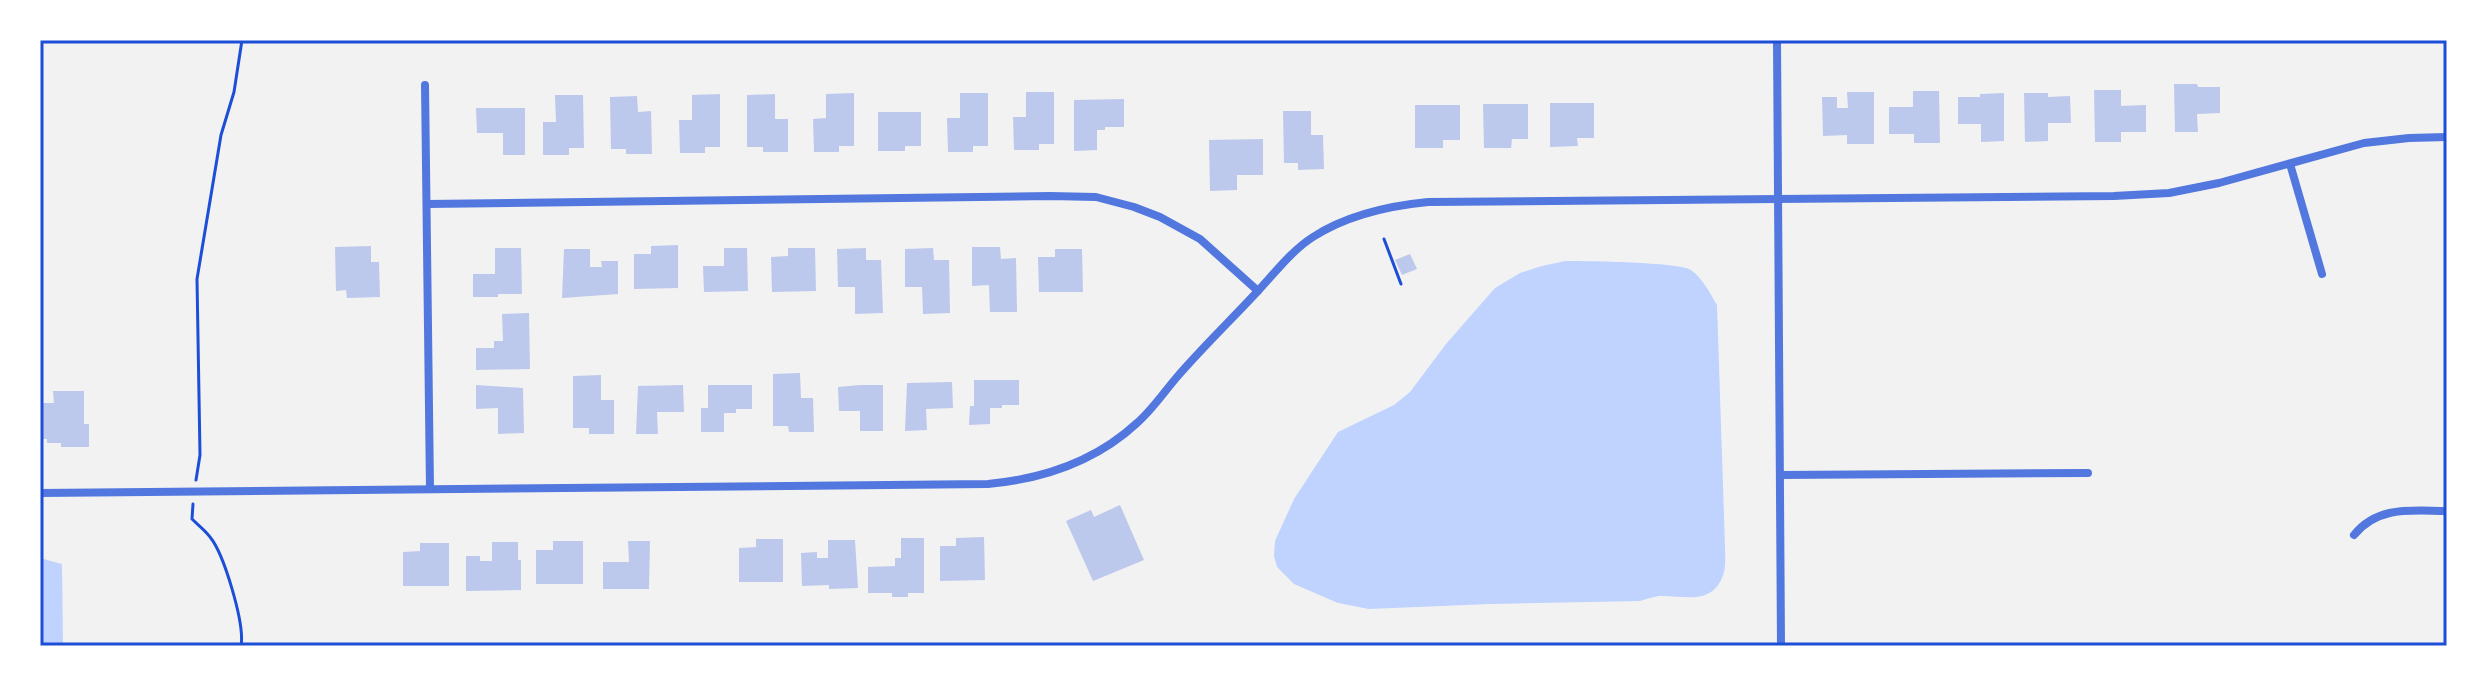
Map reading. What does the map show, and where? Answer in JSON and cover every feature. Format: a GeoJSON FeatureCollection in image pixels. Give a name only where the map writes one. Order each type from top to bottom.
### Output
{"type":"FeatureCollection","features":[{"type":"Feature","properties":{"kind":"street"},"geometry":{"type":"LineString","coordinates":[[1777,40],[1781,646]]}},
{"type":"Feature","properties":{"kind":"street"},"geometry":{"type":"LineString","coordinates":[[425,85],[430,489]]}},
{"type":"Feature","properties":{"kind":"street"},"geometry":{"type":"LineString","coordinates":[[40,493],[988,484],[1038,476],[1066,467],[1137,424],[1177,377],[1311,238],[1347,220],[1390,206],[1428,202],[2169,193],[2219,183],[2364,143],[2447,137]]}},
{"type":"Feature","properties":{"kind":"street"},"geometry":{"type":"LineString","coordinates":[[2290,164],[2322,274]]}},
{"type":"Feature","properties":{"kind":"street"},"geometry":{"type":"LineString","coordinates":[[427,204],[1096,197],[1160,217],[1200,239],[1258,291]]}},
{"type":"Feature","properties":{"kind":"street"},"geometry":{"type":"LineString","coordinates":[[1780,475],[2088,473]]}},
{"type":"Feature","properties":{"kind":"street"},"geometry":{"type":"LineString","coordinates":[[2354,535],[2365,522],[2384,514],[2447,511]]}},
{"type":"Feature","properties":{"kind":"path"},"geometry":{"type":"LineString","coordinates":[[241,646],[239,612],[220,556],[211,538],[192,519],[200,455],[197,279],[221,135],[234,92],[242,40]]}},
{"type":"Feature","properties":{"kind":"path"},"geometry":{"type":"LineString","coordinates":[[1384,239],[1401,284]]}},
{"type":"Feature","properties":{"kind":"water"},"geometry":{"type":"Polygon","coordinates":[[[1565,261],[1683,267],[1699,278],[1717,305],[1725,559],[1719,583],[1706,595],[1698,597],[1659,596],[1640,601],[1369,609],[1338,603],[1294,584],[1277,567],[1275,541],[1294,499],[1338,432],[1394,405],[1410,392],[1446,344],[1495,288],[1520,273],[1565,261]]]}},
{"type":"Feature","properties":{"kind":"water"},"geometry":{"type":"Polygon","coordinates":[[[40,558],[62,564],[63,646],[40,646],[40,558]]]}},
{"type":"Feature","properties":{"kind":"building"},"geometry":{"type":"Polygon","coordinates":[[[2174,84],[2220,87],[2220,113],[2197,114],[2198,132],[2175,132],[2174,84]]]}},
{"type":"Feature","properties":{"kind":"building"},"geometry":{"type":"Polygon","coordinates":[[[2094,90],[2121,90],[2121,106],[2146,105],[2146,132],[2121,132],[2121,142],[2095,142],[2094,90]]]}},
{"type":"Feature","properties":{"kind":"building"},"geometry":{"type":"Polygon","coordinates":[[[1913,91],[1939,91],[1940,143],[1914,143],[1914,134],[1889,134],[1889,107],[1913,107],[1913,91]]]}},
{"type":"Feature","properties":{"kind":"building"},"geometry":{"type":"Polygon","coordinates":[[[1026,92],[1054,92],[1054,144],[1039,144],[1039,150],[1014,150],[1013,117],[1026,117],[1026,92]]]}},
{"type":"Feature","properties":{"kind":"building"},"geometry":{"type":"Polygon","coordinates":[[[1847,92],[1874,92],[1874,144],[1847,144],[1847,135],[1823,136],[1822,97],[1837,97],[1837,108],[1848,108],[1847,92]]]}},
{"type":"Feature","properties":{"kind":"building"},"geometry":{"type":"Polygon","coordinates":[[[854,93],[854,146],[839,146],[839,152],[814,152],[813,119],[826,118],[826,94],[854,93]]]}},
{"type":"Feature","properties":{"kind":"building"},"geometry":{"type":"Polygon","coordinates":[[[960,93],[988,93],[988,146],[973,146],[973,152],[948,152],[947,118],[960,118],[960,93]]]}},
{"type":"Feature","properties":{"kind":"building"},"geometry":{"type":"Polygon","coordinates":[[[2004,93],[2004,141],[1981,142],[1981,124],[1958,124],[1958,97],[2004,93]]]}},
{"type":"Feature","properties":{"kind":"building"},"geometry":{"type":"Polygon","coordinates":[[[2024,93],[2048,93],[2048,97],[2070,96],[2071,123],[2048,123],[2048,141],[2025,142],[2024,93]]]}},
{"type":"Feature","properties":{"kind":"building"},"geometry":{"type":"Polygon","coordinates":[[[720,94],[720,147],[705,147],[705,153],[680,153],[679,120],[692,120],[692,95],[720,94]]]}},
{"type":"Feature","properties":{"kind":"building"},"geometry":{"type":"Polygon","coordinates":[[[775,94],[775,119],[788,119],[788,152],[763,152],[763,147],[747,147],[747,95],[775,94]]]}},
{"type":"Feature","properties":{"kind":"building"},"geometry":{"type":"Polygon","coordinates":[[[555,95],[583,95],[584,148],[569,148],[569,155],[543,155],[543,122],[556,122],[555,95]]]}},
{"type":"Feature","properties":{"kind":"building"},"geometry":{"type":"Polygon","coordinates":[[[637,96],[638,112],[651,111],[652,154],[626,154],[626,149],[611,149],[610,97],[637,96]]]}},
{"type":"Feature","properties":{"kind":"building"},"geometry":{"type":"Polygon","coordinates":[[[1124,99],[1124,127],[1097,130],[1097,150],[1074,151],[1074,100],[1124,99]]]}},
{"type":"Feature","properties":{"kind":"building"},"geometry":{"type":"Polygon","coordinates":[[[1550,103],[1594,103],[1594,138],[1577,138],[1578,146],[1550,147],[1550,103]]]}},
{"type":"Feature","properties":{"kind":"building"},"geometry":{"type":"Polygon","coordinates":[[[1483,104],[1528,104],[1528,139],[1512,139],[1511,148],[1484,148],[1483,104]]]}},
{"type":"Feature","properties":{"kind":"building"},"geometry":{"type":"Polygon","coordinates":[[[1415,105],[1460,105],[1460,140],[1443,140],[1443,148],[1415,148],[1415,105]]]}},
{"type":"Feature","properties":{"kind":"building"},"geometry":{"type":"Polygon","coordinates":[[[476,108],[525,108],[525,155],[503,155],[503,133],[477,133],[476,108]]]}},
{"type":"Feature","properties":{"kind":"building"},"geometry":{"type":"Polygon","coordinates":[[[1283,111],[1311,111],[1311,135],[1323,135],[1324,169],[1298,170],[1298,163],[1284,163],[1283,111]]]}},
{"type":"Feature","properties":{"kind":"building"},"geometry":{"type":"Polygon","coordinates":[[[878,112],[921,112],[921,146],[905,146],[905,151],[878,151],[878,112]]]}},
{"type":"Feature","properties":{"kind":"building"},"geometry":{"type":"Polygon","coordinates":[[[1263,139],[1263,175],[1237,175],[1237,190],[1210,191],[1209,140],[1263,139]]]}},
{"type":"Feature","properties":{"kind":"building"},"geometry":{"type":"Polygon","coordinates":[[[678,245],[678,288],[634,289],[634,254],[651,254],[651,246],[678,245]]]}},
{"type":"Feature","properties":{"kind":"building"},"geometry":{"type":"Polygon","coordinates":[[[371,246],[371,262],[379,262],[380,297],[347,298],[346,290],[336,291],[335,247],[371,246]]]}},
{"type":"Feature","properties":{"kind":"building"},"geometry":{"type":"Polygon","coordinates":[[[972,247],[1000,247],[1001,259],[1016,258],[1017,312],[990,312],[989,285],[972,286],[972,247]]]}},
{"type":"Feature","properties":{"kind":"building"},"geometry":{"type":"Polygon","coordinates":[[[495,248],[521,248],[522,294],[473,297],[473,274],[495,274],[495,248]]]}},
{"type":"Feature","properties":{"kind":"building"},"geometry":{"type":"Polygon","coordinates":[[[724,248],[747,248],[748,291],[704,292],[703,266],[724,266],[724,248]]]}},
{"type":"Feature","properties":{"kind":"building"},"geometry":{"type":"Polygon","coordinates":[[[788,248],[815,248],[816,291],[772,292],[771,257],[788,256],[788,248]]]}},
{"type":"Feature","properties":{"kind":"building"},"geometry":{"type":"Polygon","coordinates":[[[866,248],[866,260],[881,260],[883,313],[855,314],[855,287],[838,287],[837,249],[866,248]]]}},
{"type":"Feature","properties":{"kind":"building"},"geometry":{"type":"Polygon","coordinates":[[[933,248],[934,260],[949,260],[950,313],[923,314],[922,287],[905,287],[905,249],[933,248]]]}},
{"type":"Feature","properties":{"kind":"building"},"geometry":{"type":"Polygon","coordinates":[[[564,249],[590,249],[590,267],[602,267],[601,261],[618,261],[618,294],[562,298],[564,249]]]}},
{"type":"Feature","properties":{"kind":"building"},"geometry":{"type":"Polygon","coordinates":[[[1055,249],[1082,249],[1083,292],[1039,292],[1038,257],[1055,257],[1055,249]]]}},
{"type":"Feature","properties":{"kind":"building"},"geometry":{"type":"Polygon","coordinates":[[[1410,254],[1417,269],[1402,275],[1395,260],[1410,254]]]}},
{"type":"Feature","properties":{"kind":"building"},"geometry":{"type":"Polygon","coordinates":[[[529,313],[530,369],[476,370],[476,348],[494,348],[494,341],[503,341],[502,314],[529,313]]]}},
{"type":"Feature","properties":{"kind":"building"},"geometry":{"type":"Polygon","coordinates":[[[800,373],[801,398],[813,398],[814,432],[789,432],[788,426],[773,426],[773,374],[800,373]]]}},
{"type":"Feature","properties":{"kind":"building"},"geometry":{"type":"Polygon","coordinates":[[[601,375],[601,400],[614,400],[614,434],[589,434],[589,428],[573,428],[573,376],[601,375]]]}},
{"type":"Feature","properties":{"kind":"building"},"geometry":{"type":"Polygon","coordinates":[[[974,380],[1019,380],[1019,405],[990,408],[990,424],[969,425],[970,406],[974,406],[974,380]]]}},
{"type":"Feature","properties":{"kind":"building"},"geometry":{"type":"Polygon","coordinates":[[[952,382],[953,408],[926,409],[927,430],[905,431],[907,383],[952,382]]]}},
{"type":"Feature","properties":{"kind":"building"},"geometry":{"type":"Polygon","coordinates":[[[476,385],[523,388],[524,433],[498,434],[498,408],[476,409],[476,385]]]}},
{"type":"Feature","properties":{"kind":"building"},"geometry":{"type":"Polygon","coordinates":[[[683,385],[684,412],[657,412],[658,434],[636,434],[638,386],[683,385]]]}},
{"type":"Feature","properties":{"kind":"building"},"geometry":{"type":"Polygon","coordinates":[[[708,385],[752,385],[752,409],[724,413],[724,432],[701,432],[701,408],[708,408],[708,385]]]}},
{"type":"Feature","properties":{"kind":"building"},"geometry":{"type":"Polygon","coordinates":[[[883,385],[883,431],[860,431],[860,411],[839,411],[838,387],[883,385]]]}},
{"type":"Feature","properties":{"kind":"building"},"geometry":{"type":"Polygon","coordinates":[[[53,391],[84,391],[84,424],[89,424],[89,447],[61,447],[61,443],[47,443],[47,439],[40,439],[40,403],[54,403],[53,391]]]}},
{"type":"Feature","properties":{"kind":"building"},"geometry":{"type":"Polygon","coordinates":[[[1120,505],[1144,560],[1093,581],[1066,521],[1091,510],[1094,517],[1120,505]]]}},
{"type":"Feature","properties":{"kind":"building"},"geometry":{"type":"Polygon","coordinates":[[[984,537],[985,580],[940,581],[940,546],[956,546],[956,538],[984,537]]]}},
{"type":"Feature","properties":{"kind":"building"},"geometry":{"type":"Polygon","coordinates":[[[901,538],[924,538],[924,593],[892,597],[892,593],[868,593],[868,567],[895,566],[895,558],[901,558],[901,538]]]}},
{"type":"Feature","properties":{"kind":"building"},"geometry":{"type":"Polygon","coordinates":[[[756,539],[783,539],[783,582],[739,582],[739,548],[756,547],[756,539]]]}},
{"type":"Feature","properties":{"kind":"building"},"geometry":{"type":"Polygon","coordinates":[[[828,540],[855,540],[858,588],[802,586],[801,553],[817,552],[817,558],[828,558],[828,540]]]}},
{"type":"Feature","properties":{"kind":"building"},"geometry":{"type":"Polygon","coordinates":[[[553,541],[583,541],[583,584],[536,584],[536,550],[553,550],[553,541]]]}},
{"type":"Feature","properties":{"kind":"building"},"geometry":{"type":"Polygon","coordinates":[[[628,541],[650,541],[649,589],[603,589],[603,562],[629,562],[628,541]]]}},
{"type":"Feature","properties":{"kind":"building"},"geometry":{"type":"Polygon","coordinates":[[[492,542],[518,542],[521,590],[466,591],[466,556],[480,556],[480,561],[492,561],[492,542]]]}},
{"type":"Feature","properties":{"kind":"building"},"geometry":{"type":"Polygon","coordinates":[[[420,543],[449,543],[449,586],[403,586],[403,552],[420,551],[420,543]]]}}]}
